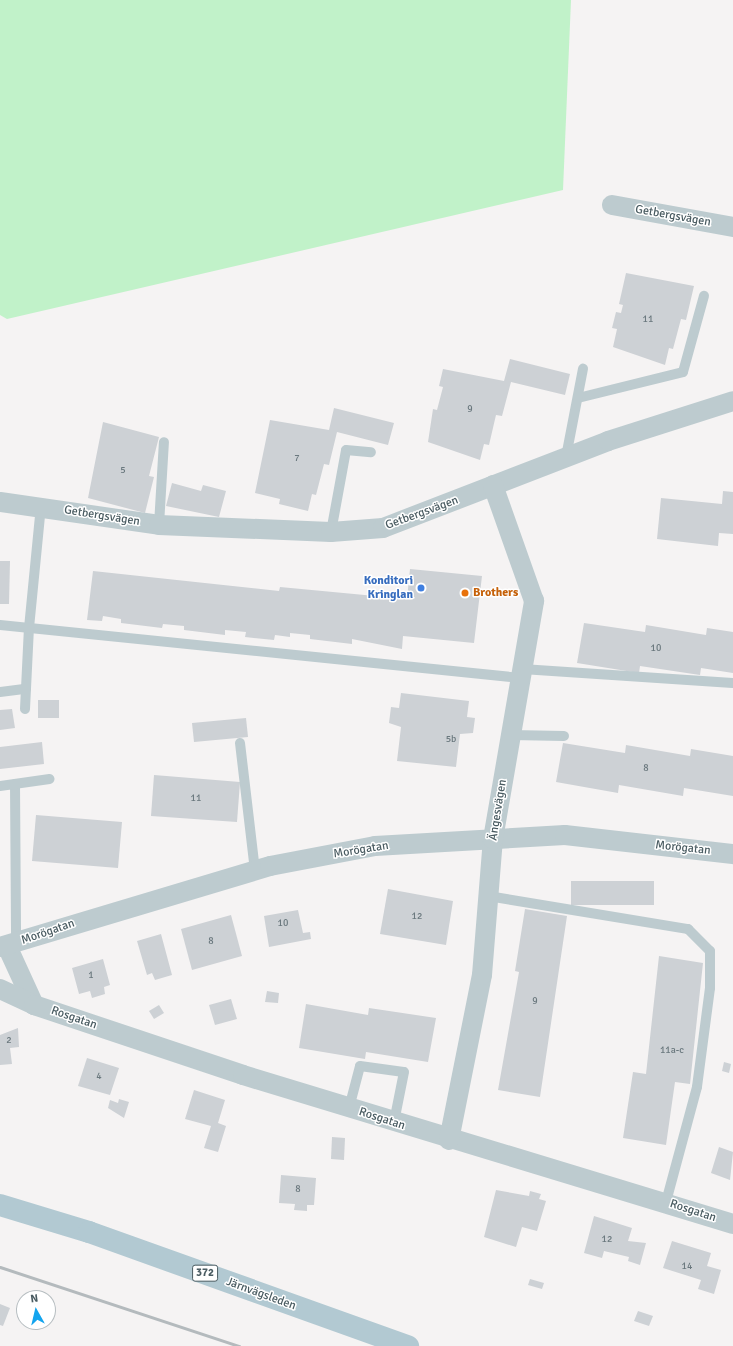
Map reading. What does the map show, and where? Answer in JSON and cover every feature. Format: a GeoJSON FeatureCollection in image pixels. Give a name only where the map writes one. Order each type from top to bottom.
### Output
{"type":"FeatureCollection","features":[{"type":"Feature","properties":{"kind":"main road","name":"Järnvägsleden"},"geometry":{"type":"LineString","coordinates":[[0,1204],[89,1232],[408,1346]]}},
{"type":"Feature","properties":{"kind":"street","name":"Getbergsvägen"},"geometry":{"type":"LineString","coordinates":[[612,205],[733,227]]}},
{"type":"Feature","properties":{"kind":"street","name":"Getbergsvägen"},"geometry":{"type":"LineString","coordinates":[[0,502],[41,506],[159,525],[331,532],[382,528],[566,458],[733,401]]}},
{"type":"Feature","properties":{"kind":"street","name":"Ängesvägen"},"geometry":{"type":"LineString","coordinates":[[449,1140],[482,975],[493,839],[534,601],[494,485]]}},
{"type":"Feature","properties":{"kind":"street","name":"Morögatan"},"geometry":{"type":"LineString","coordinates":[[8,945],[105,912],[255,870],[375,846],[565,835],[733,854]]}},
{"type":"Feature","properties":{"kind":"street"},"geometry":{"type":"LineString","coordinates":[[8,945],[34,1005]]}},
{"type":"Feature","properties":{"kind":"street","name":"Rosgatan"},"geometry":{"type":"LineString","coordinates":[[0,989],[34,1005],[349,1108],[449,1140],[666,1202],[733,1224]]}},
{"type":"Feature","properties":{"kind":"lane"},"geometry":{"type":"LineString","coordinates":[[578,398],[683,372],[704,296]]}},
{"type":"Feature","properties":{"kind":"lane"},"geometry":{"type":"LineString","coordinates":[[566,458],[583,369]]}},
{"type":"Feature","properties":{"kind":"lane"},"geometry":{"type":"LineString","coordinates":[[159,525],[164,442]]}},
{"type":"Feature","properties":{"kind":"lane"},"geometry":{"type":"LineString","coordinates":[[331,532],[346,450],[371,452]]}},
{"type":"Feature","properties":{"kind":"lane"},"geometry":{"type":"LineString","coordinates":[[25,709],[28,628],[41,506]]}},
{"type":"Feature","properties":{"kind":"lane"},"geometry":{"type":"LineString","coordinates":[[0,626],[522,673],[733,683]]}},
{"type":"Feature","properties":{"kind":"lane"},"geometry":{"type":"LineString","coordinates":[[0,692],[26,689]]}},
{"type":"Feature","properties":{"kind":"lane"},"geometry":{"type":"LineString","coordinates":[[511,735],[564,736]]}},
{"type":"Feature","properties":{"kind":"lane"},"geometry":{"type":"LineString","coordinates":[[240,744],[255,870]]}},
{"type":"Feature","properties":{"kind":"lane"},"geometry":{"type":"LineString","coordinates":[[0,786],[50,779]]}},
{"type":"Feature","properties":{"kind":"lane"},"geometry":{"type":"LineString","coordinates":[[8,945],[15,784]]}},
{"type":"Feature","properties":{"kind":"lane"},"geometry":{"type":"LineString","coordinates":[[488,896],[688,929],[710,951],[710,988],[697,1087],[666,1202]]}},
{"type":"Feature","properties":{"kind":"lane"},"geometry":{"type":"LineString","coordinates":[[349,1108],[360,1066],[404,1072],[394,1122]]}},
{"type":"Feature","properties":{"kind":"green space"},"geometry":{"type":"Polygon","coordinates":[[[0,0],[571,0],[563,190],[7,319],[0,315],[0,0]]]}},
{"type":"Feature","properties":{"kind":"building"},"geometry":{"type":"Polygon","coordinates":[[[626,273],[694,286],[686,320],[681,319],[673,349],[669,348],[665,365],[613,347],[617,329],[612,328],[616,312],[621,313],[623,305],[619,304],[626,273]]]}},
{"type":"Feature","properties":{"kind":"building"},"geometry":{"type":"Polygon","coordinates":[[[510,359],[570,374],[565,395],[511,382],[502,416],[496,415],[489,445],[484,444],[480,460],[428,442],[433,409],[437,410],[443,387],[439,386],[443,369],[504,381],[510,359]]]}},
{"type":"Feature","properties":{"kind":"building"},"geometry":{"type":"Polygon","coordinates":[[[334,408],[394,423],[388,445],[337,432],[329,465],[324,464],[316,495],[312,494],[308,511],[279,504],[280,499],[255,493],[270,420],[329,430],[334,408]]]}},
{"type":"Feature","properties":{"kind":"building"},"geometry":{"type":"Polygon","coordinates":[[[103,422],[159,437],[149,476],[154,477],[145,513],[88,498],[103,422]]]}},
{"type":"Feature","properties":{"kind":"building"},"geometry":{"type":"Polygon","coordinates":[[[172,483],[201,491],[203,485],[226,491],[219,517],[166,506],[172,483]]]}},
{"type":"Feature","properties":{"kind":"building"},"geometry":{"type":"Polygon","coordinates":[[[723,491],[733,492],[733,534],[719,533],[718,546],[657,539],[661,498],[722,504],[723,491]]]}},
{"type":"Feature","properties":{"kind":"building"},"geometry":{"type":"Polygon","coordinates":[[[0,561],[10,561],[9,604],[0,604],[0,561]]]}},
{"type":"Feature","properties":{"kind":"building"},"geometry":{"type":"Polygon","coordinates":[[[410,569],[482,576],[474,643],[403,636],[402,649],[352,639],[352,644],[310,639],[310,635],[290,633],[290,637],[275,635],[274,640],[245,637],[246,632],[225,630],[225,635],[184,630],[184,626],[163,624],[162,628],[121,623],[121,619],[103,616],[102,621],[87,620],[93,571],[279,591],[280,587],[407,599],[410,569]]]}},
{"type":"Feature","properties":{"kind":"building"},"geometry":{"type":"Polygon","coordinates":[[[584,623],[645,632],[646,625],[706,635],[707,628],[733,632],[733,673],[701,668],[700,675],[640,666],[639,673],[577,663],[584,623]]]}},
{"type":"Feature","properties":{"kind":"building"},"geometry":{"type":"Polygon","coordinates":[[[401,693],[469,701],[467,717],[475,718],[473,733],[460,734],[456,767],[397,761],[401,727],[389,723],[391,707],[399,708],[401,693]]]}},
{"type":"Feature","properties":{"kind":"building"},"geometry":{"type":"Polygon","coordinates":[[[38,700],[59,700],[59,718],[38,718],[38,700]]]}},
{"type":"Feature","properties":{"kind":"building"},"geometry":{"type":"Polygon","coordinates":[[[12,709],[15,728],[0,730],[0,710],[12,709]]]}},
{"type":"Feature","properties":{"kind":"building"},"geometry":{"type":"Polygon","coordinates":[[[246,718],[248,737],[194,742],[192,723],[246,718]]]}},
{"type":"Feature","properties":{"kind":"building"},"geometry":{"type":"Polygon","coordinates":[[[42,742],[44,764],[0,769],[0,747],[42,742]]]}},
{"type":"Feature","properties":{"kind":"building"},"geometry":{"type":"Polygon","coordinates":[[[563,743],[625,753],[626,745],[690,756],[691,749],[733,756],[733,796],[684,788],[683,796],[619,785],[618,793],[556,782],[563,743]]]}},
{"type":"Feature","properties":{"kind":"building"},"geometry":{"type":"Polygon","coordinates":[[[154,775],[240,782],[237,822],[151,816],[154,775]]]}},
{"type":"Feature","properties":{"kind":"building"},"geometry":{"type":"Polygon","coordinates":[[[36,815],[122,822],[118,868],[32,861],[36,815]]]}},
{"type":"Feature","properties":{"kind":"building"},"geometry":{"type":"Polygon","coordinates":[[[571,881],[654,881],[654,905],[571,905],[571,881]]]}},
{"type":"Feature","properties":{"kind":"building"},"geometry":{"type":"Polygon","coordinates":[[[388,889],[453,901],[446,945],[380,934],[388,889]]]}},
{"type":"Feature","properties":{"kind":"building"},"geometry":{"type":"Polygon","coordinates":[[[525,909],[567,916],[540,1097],[498,1090],[519,972],[515,971],[525,909]]]}},
{"type":"Feature","properties":{"kind":"building"},"geometry":{"type":"Polygon","coordinates":[[[298,910],[303,933],[310,932],[311,939],[269,947],[264,916],[298,910]]]}},
{"type":"Feature","properties":{"kind":"building"},"geometry":{"type":"Polygon","coordinates":[[[231,915],[242,956],[192,970],[181,929],[231,915]]]}},
{"type":"Feature","properties":{"kind":"building"},"geometry":{"type":"Polygon","coordinates":[[[161,934],[172,975],[155,980],[152,973],[147,975],[137,941],[161,934]]]}},
{"type":"Feature","properties":{"kind":"building"},"geometry":{"type":"Polygon","coordinates":[[[659,956],[703,963],[690,1084],[675,1082],[666,1145],[623,1138],[633,1072],[646,1074],[659,956]]]}},
{"type":"Feature","properties":{"kind":"building"},"geometry":{"type":"Polygon","coordinates":[[[103,959],[110,985],[104,987],[105,994],[92,998],[90,991],[79,994],[72,968],[103,959]]]}},
{"type":"Feature","properties":{"kind":"building"},"geometry":{"type":"Polygon","coordinates":[[[267,991],[279,993],[278,1003],[265,1002],[267,991]]]}},
{"type":"Feature","properties":{"kind":"building"},"geometry":{"type":"Polygon","coordinates":[[[231,999],[237,1019],[215,1025],[209,1005],[231,999]]]}},
{"type":"Feature","properties":{"kind":"building"},"geometry":{"type":"Polygon","coordinates":[[[306,1004],[368,1015],[369,1008],[436,1018],[428,1062],[366,1052],[365,1059],[299,1048],[306,1004]]]}},
{"type":"Feature","properties":{"kind":"building"},"geometry":{"type":"Polygon","coordinates":[[[159,1005],[164,1013],[154,1019],[149,1011],[159,1005]]]}},
{"type":"Feature","properties":{"kind":"building"},"geometry":{"type":"Polygon","coordinates":[[[18,1028],[19,1047],[10,1048],[12,1064],[0,1065],[0,1035],[18,1028]]]}},
{"type":"Feature","properties":{"kind":"building"},"geometry":{"type":"Polygon","coordinates":[[[87,1058],[119,1068],[110,1095],[78,1086],[87,1058]]]}},
{"type":"Feature","properties":{"kind":"building"},"geometry":{"type":"Polygon","coordinates":[[[724,1062],[731,1064],[729,1073],[722,1071],[724,1062]]]}},
{"type":"Feature","properties":{"kind":"building"},"geometry":{"type":"Polygon","coordinates":[[[194,1090],[225,1100],[218,1123],[226,1126],[218,1152],[204,1148],[211,1126],[185,1119],[194,1090]]]}},
{"type":"Feature","properties":{"kind":"building"},"geometry":{"type":"Polygon","coordinates":[[[119,1099],[129,1102],[124,1118],[108,1108],[110,1100],[118,1103],[119,1099]]]}},
{"type":"Feature","properties":{"kind":"building"},"geometry":{"type":"Polygon","coordinates":[[[332,1137],[345,1138],[344,1160],[331,1159],[332,1137]]]}},
{"type":"Feature","properties":{"kind":"building"},"geometry":{"type":"Polygon","coordinates":[[[719,1147],[733,1152],[730,1180],[711,1173],[719,1147]]]}},
{"type":"Feature","properties":{"kind":"building"},"geometry":{"type":"Polygon","coordinates":[[[281,1175],[316,1178],[314,1205],[307,1205],[307,1211],[294,1210],[295,1204],[279,1203],[281,1175]]]}},
{"type":"Feature","properties":{"kind":"building"},"geometry":{"type":"Polygon","coordinates":[[[496,1190],[529,1196],[530,1191],[541,1194],[539,1199],[546,1201],[537,1231],[522,1227],[516,1247],[484,1237],[496,1190]]]}},
{"type":"Feature","properties":{"kind":"building"},"geometry":{"type":"Polygon","coordinates":[[[594,1216],[632,1228],[628,1241],[646,1243],[640,1265],[628,1261],[629,1257],[604,1251],[602,1258],[584,1253],[594,1216]]]}},
{"type":"Feature","properties":{"kind":"building"},"geometry":{"type":"Polygon","coordinates":[[[672,1241],[711,1253],[707,1266],[721,1270],[714,1294],[698,1289],[701,1280],[663,1268],[672,1241]]]}},
{"type":"Feature","properties":{"kind":"building"},"geometry":{"type":"Polygon","coordinates":[[[530,1279],[544,1283],[542,1289],[528,1285],[530,1279]]]}},
{"type":"Feature","properties":{"kind":"building"},"geometry":{"type":"Polygon","coordinates":[[[0,1304],[10,1308],[3,1326],[0,1325],[0,1304]]]}},
{"type":"Feature","properties":{"kind":"building"},"geometry":{"type":"Polygon","coordinates":[[[638,1311],[653,1316],[649,1326],[634,1321],[638,1311]]]}},
{"type":"Feature","properties":{"kind":"railway"},"geometry":{"type":"LineString","coordinates":[[0,1267],[239,1346]]}},
{"type":"Feature","properties":{"kind":"place","name":"Konditori Kringlan"},"geometry":{"type":"Point","coordinates":[421,588]}},
{"type":"Feature","properties":{"kind":"place","name":"Brothers"},"geometry":{"type":"Point","coordinates":[465,593]}}]}
